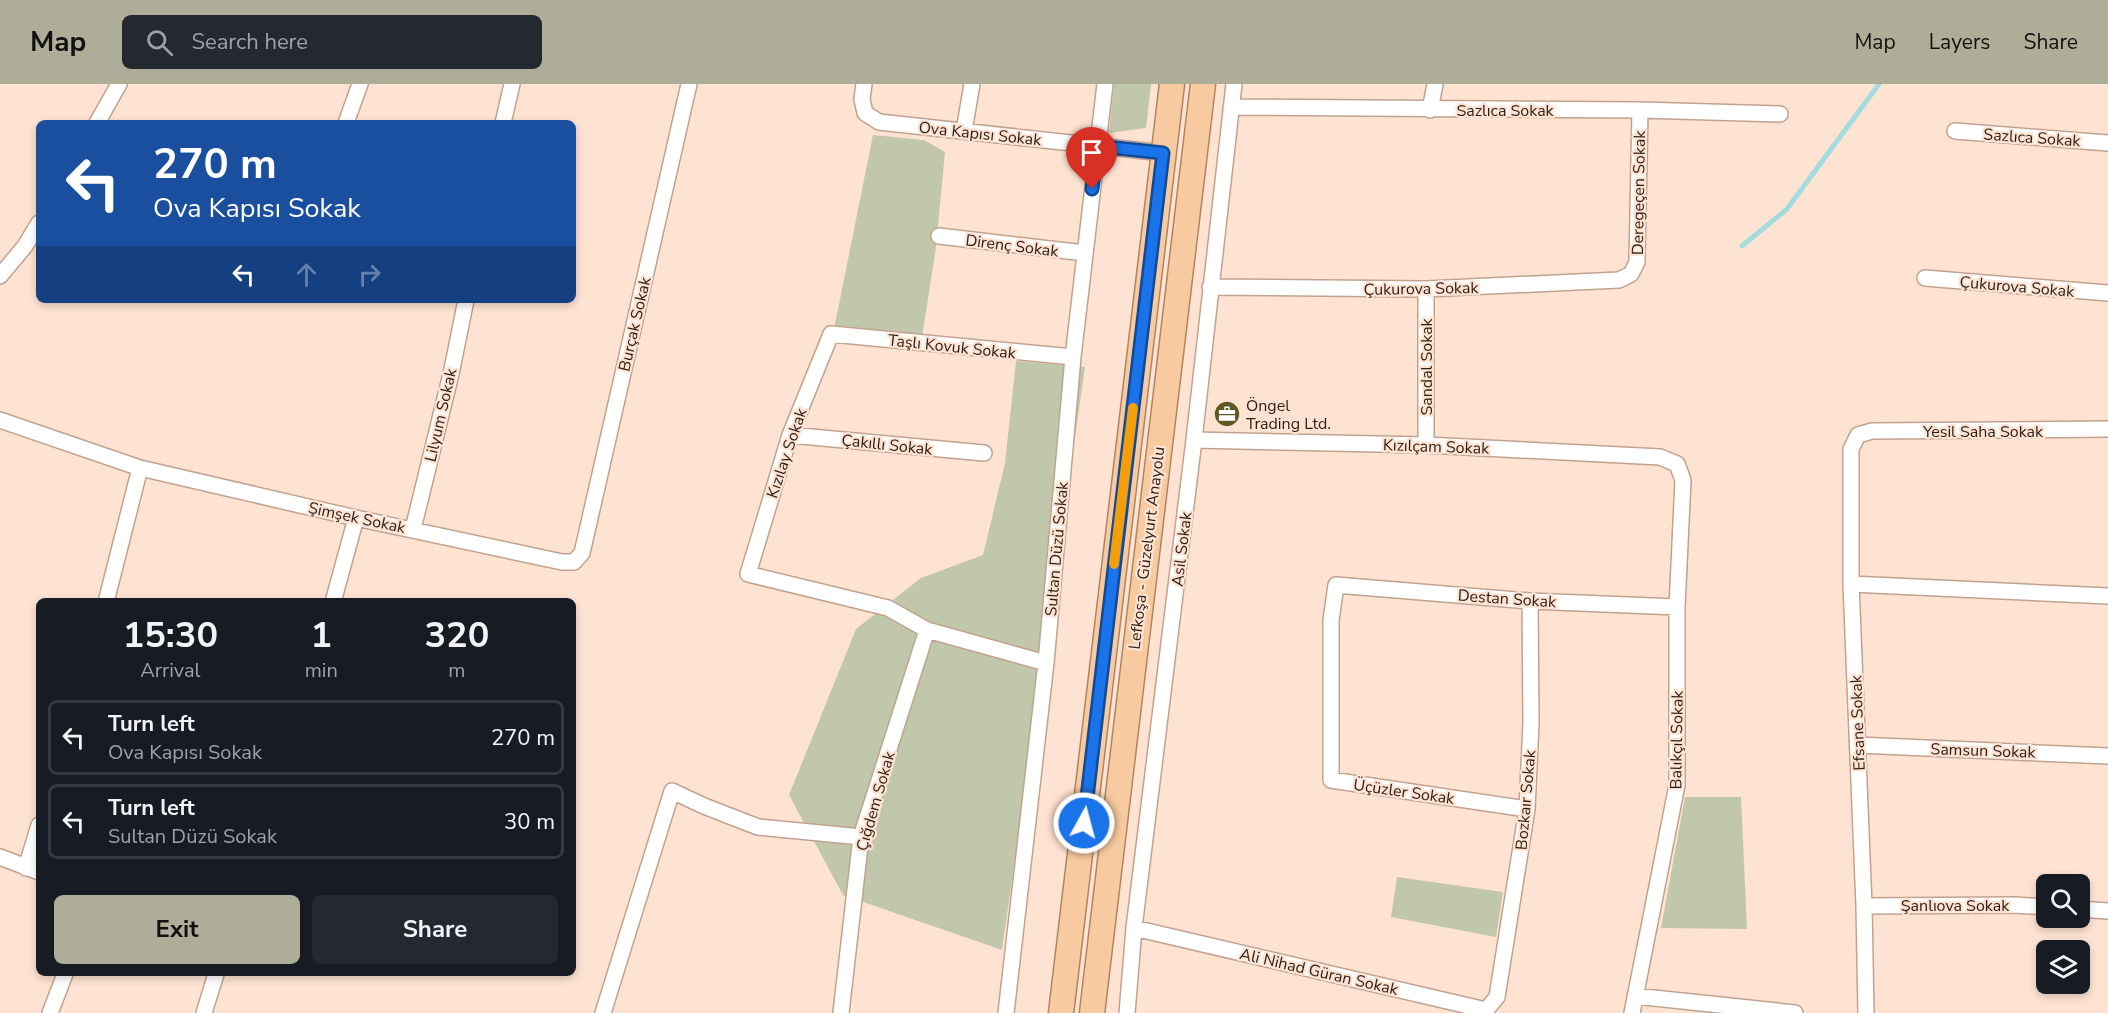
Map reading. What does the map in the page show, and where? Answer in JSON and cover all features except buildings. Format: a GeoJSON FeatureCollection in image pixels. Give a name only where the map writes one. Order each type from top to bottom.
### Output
{"type":"FeatureCollection","features":[{"type":"Feature","properties":{"kind":"highway","name":"Lefkoşa - Güzelyurt Anayolu"},"geometry":{"type":"LineString","coordinates":[[1061,1013],[1172,84]]}},
{"type":"Feature","properties":{"kind":"highway","name":"Lefkoşa - Güzelyurt Anayolu"},"geometry":{"type":"LineString","coordinates":[[1092,1013],[1203,84]]}},
{"type":"Feature","properties":{"kind":"street"},"geometry":{"type":"LineString","coordinates":[[99,120],[119,84]]}},
{"type":"Feature","properties":{"kind":"street"},"geometry":{"type":"LineString","coordinates":[[347,120],[360,84]]}},
{"type":"Feature","properties":{"kind":"street"},"geometry":{"type":"LineString","coordinates":[[504,120],[512,84]]}},
{"type":"Feature","properties":{"kind":"street","name":"Burçak Sokak"},"geometry":{"type":"LineString","coordinates":[[574,562],[582,553],[689,84]]}},
{"type":"Feature","properties":{"kind":"street","name":"Ova Kapısı Sokak"},"geometry":{"type":"LineString","coordinates":[[864,84],[862,99],[865,113],[879,122],[1163,153]]}},
{"type":"Feature","properties":{"kind":"street"},"geometry":{"type":"LineString","coordinates":[[964,131],[972,84]]}},
{"type":"Feature","properties":{"kind":"street","name":"Sultan Düzü Sokak"},"geometry":{"type":"LineString","coordinates":[[1006,1013],[1046,663],[1073,357],[1105,84]]}},
{"type":"Feature","properties":{"kind":"street","name":"Asil Sokak"},"geometry":{"type":"LineString","coordinates":[[1127,1013],[1134,928],[1194,440],[1234,84]]}},
{"type":"Feature","properties":{"kind":"street"},"geometry":{"type":"LineString","coordinates":[[1430,110],[1435,84]]}},
{"type":"Feature","properties":{"kind":"street","name":"Sazlıca Sokak"},"geometry":{"type":"LineString","coordinates":[[1231,107],[1640,110],[1780,114]]}},
{"type":"Feature","properties":{"kind":"street","name":"Deregeçen Sokak"},"geometry":{"type":"LineString","coordinates":[[1631,274],[1637,262],[1640,110]]}},
{"type":"Feature","properties":{"kind":"street","name":"Sazlıca Sokak"},"geometry":{"type":"LineString","coordinates":[[1955,131],[2108,143]]}},
{"type":"Feature","properties":{"kind":"street"},"geometry":{"type":"LineString","coordinates":[[0,276],[25,246],[36,228]]}},
{"type":"Feature","properties":{"kind":"street","name":"Direnç Sokak"},"geometry":{"type":"LineString","coordinates":[[939,236],[1085,253]]}},
{"type":"Feature","properties":{"kind":"street","name":"Çukurova Sokak"},"geometry":{"type":"LineString","coordinates":[[1210,288],[1426,289],[1619,280],[1631,274]]}},
{"type":"Feature","properties":{"kind":"street","name":"Çukurova Sokak"},"geometry":{"type":"LineString","coordinates":[[1925,278],[2108,293]]}},
{"type":"Feature","properties":{"kind":"street","name":"Sandal Sokak"},"geometry":{"type":"LineString","coordinates":[[1426,289],[1426,445]]}},
{"type":"Feature","properties":{"kind":"street","name":"Lilyum Sokak"},"geometry":{"type":"LineString","coordinates":[[413,529],[451,374],[465,303]]}},
{"type":"Feature","properties":{"kind":"street","name":"Taşlı Kovuk Sokak"},"geometry":{"type":"LineString","coordinates":[[831,334],[1073,357]]}},
{"type":"Feature","properties":{"kind":"street","name":"Kızılay Sokak"},"geometry":{"type":"LineString","coordinates":[[831,334],[790,435],[748,574],[888,608],[927,630]]}},
{"type":"Feature","properties":{"kind":"street","name":"Şimşek Sokak"},"geometry":{"type":"LineString","coordinates":[[0,420],[140,468],[356,518],[562,562],[574,562]]}},
{"type":"Feature","properties":{"kind":"street","name":"Yesil Saha Sokak"},"geometry":{"type":"LineString","coordinates":[[1858,435],[1872,431],[2108,429]]}},
{"type":"Feature","properties":{"kind":"street","name":"Çakıllı Sokak"},"geometry":{"type":"LineString","coordinates":[[790,435],[984,453]]}},
{"type":"Feature","properties":{"kind":"street","name":"Efsane Sokak"},"geometry":{"type":"LineString","coordinates":[[1858,435],[1851,449],[1851,584],[1866,1013]]}},
{"type":"Feature","properties":{"kind":"street","name":"Kızılçam Sokak"},"geometry":{"type":"LineString","coordinates":[[1194,440],[1426,445],[1660,457],[1677,464]]}},
{"type":"Feature","properties":{"kind":"street","name":"Balıkçıl Sokak"},"geometry":{"type":"LineString","coordinates":[[1632,1013],[1677,785],[1677,607],[1683,480],[1677,464]]}},
{"type":"Feature","properties":{"kind":"street"},"geometry":{"type":"LineString","coordinates":[[107,598],[140,468]]}},
{"type":"Feature","properties":{"kind":"street"},"geometry":{"type":"LineString","coordinates":[[334,598],[356,518]]}},
{"type":"Feature","properties":{"kind":"street"},"geometry":{"type":"LineString","coordinates":[[1851,584],[2108,596]]}},
{"type":"Feature","properties":{"kind":"street","name":"Destan Sokak"},"geometry":{"type":"LineString","coordinates":[[1336,585],[1530,601],[1677,607]]}},
{"type":"Feature","properties":{"kind":"street","name":"Üçüzler Sokak"},"geometry":{"type":"LineString","coordinates":[[1336,585],[1331,620],[1331,780],[1527,809]]}},
{"type":"Feature","properties":{"kind":"street","name":"Bozkaır Sokak"},"geometry":{"type":"LineString","coordinates":[[1497,997],[1527,809],[1531,723],[1530,601]]}},
{"type":"Feature","properties":{"kind":"street"},"geometry":{"type":"LineString","coordinates":[[927,630],[1046,663]]}},
{"type":"Feature","properties":{"kind":"street","name":"Çığdem Sokak"},"geometry":{"type":"LineString","coordinates":[[841,1013],[861,837],[927,630]]}},
{"type":"Feature","properties":{"kind":"street","name":"Samsun Sokak"},"geometry":{"type":"LineString","coordinates":[[1858,745],[2108,756]]}},
{"type":"Feature","properties":{"kind":"street"},"geometry":{"type":"LineString","coordinates":[[603,1013],[672,791],[758,827],[861,837]]}},
{"type":"Feature","properties":{"kind":"street"},"geometry":{"type":"LineString","coordinates":[[0,857],[32,870],[36,844]]}},
{"type":"Feature","properties":{"kind":"street","name":"Şanlıova Sokak"},"geometry":{"type":"LineString","coordinates":[[1864,906],[2036,906]]}},
{"type":"Feature","properties":{"kind":"street"},"geometry":{"type":"LineString","coordinates":[[2090,910],[2108,911]]}},
{"type":"Feature","properties":{"kind":"street","name":"Ali Nihad Güran Sokak"},"geometry":{"type":"LineString","coordinates":[[1134,928],[1486,1010],[1497,997]]}},
{"type":"Feature","properties":{"kind":"street"},"geometry":{"type":"LineString","coordinates":[[50,1013],[64,976]]}},
{"type":"Feature","properties":{"kind":"street"},"geometry":{"type":"LineString","coordinates":[[204,1013],[215,976]]}},
{"type":"Feature","properties":{"kind":"street"},"geometry":{"type":"LineString","coordinates":[[1635,996],[1795,1013]]}},
{"type":"Feature","properties":{"kind":"green space"},"geometry":{"type":"Polygon","coordinates":[[[1114,84],[1151,84],[1146,128],[1109,133],[1114,84]]]}},
{"type":"Feature","properties":{"kind":"green space"},"geometry":{"type":"Polygon","coordinates":[[[873,135],[924,140],[945,152],[936,247],[921,344],[833,334],[873,135]]]}},
{"type":"Feature","properties":{"kind":"green space"},"geometry":{"type":"Polygon","coordinates":[[[1016,361],[1085,367],[1002,950],[843,895],[789,795],[856,629],[921,578],[983,555],[1005,463],[1016,361]]]}},
{"type":"Feature","properties":{"kind":"green space"},"geometry":{"type":"Polygon","coordinates":[[[1685,797],[1741,797],[1747,929],[1661,928],[1685,797]]]}},
{"type":"Feature","properties":{"kind":"green space"},"geometry":{"type":"Polygon","coordinates":[[[1397,877],[1503,892],[1496,937],[1391,917],[1397,877]]]}},
{"type":"Feature","properties":{"kind":"waterway"},"geometry":{"type":"LineString","coordinates":[[1742,246],[1787,209],[1879,84]]}},
{"type":"Feature","properties":{"kind":"slow traffic"},"geometry":{"type":"LineString","coordinates":[[1114,564],[1133,408]]}},
{"type":"Feature","properties":{"kind":"place","name":"Öngel Trading Ltd."},"geometry":{"type":"Point","coordinates":[1227,414]}},
{"type":"Feature","properties":{"kind":"route"},"geometry":{"type":"LineString","coordinates":[[1084,823],[1163,153],[1098,146],[1092,189]]}}]}
